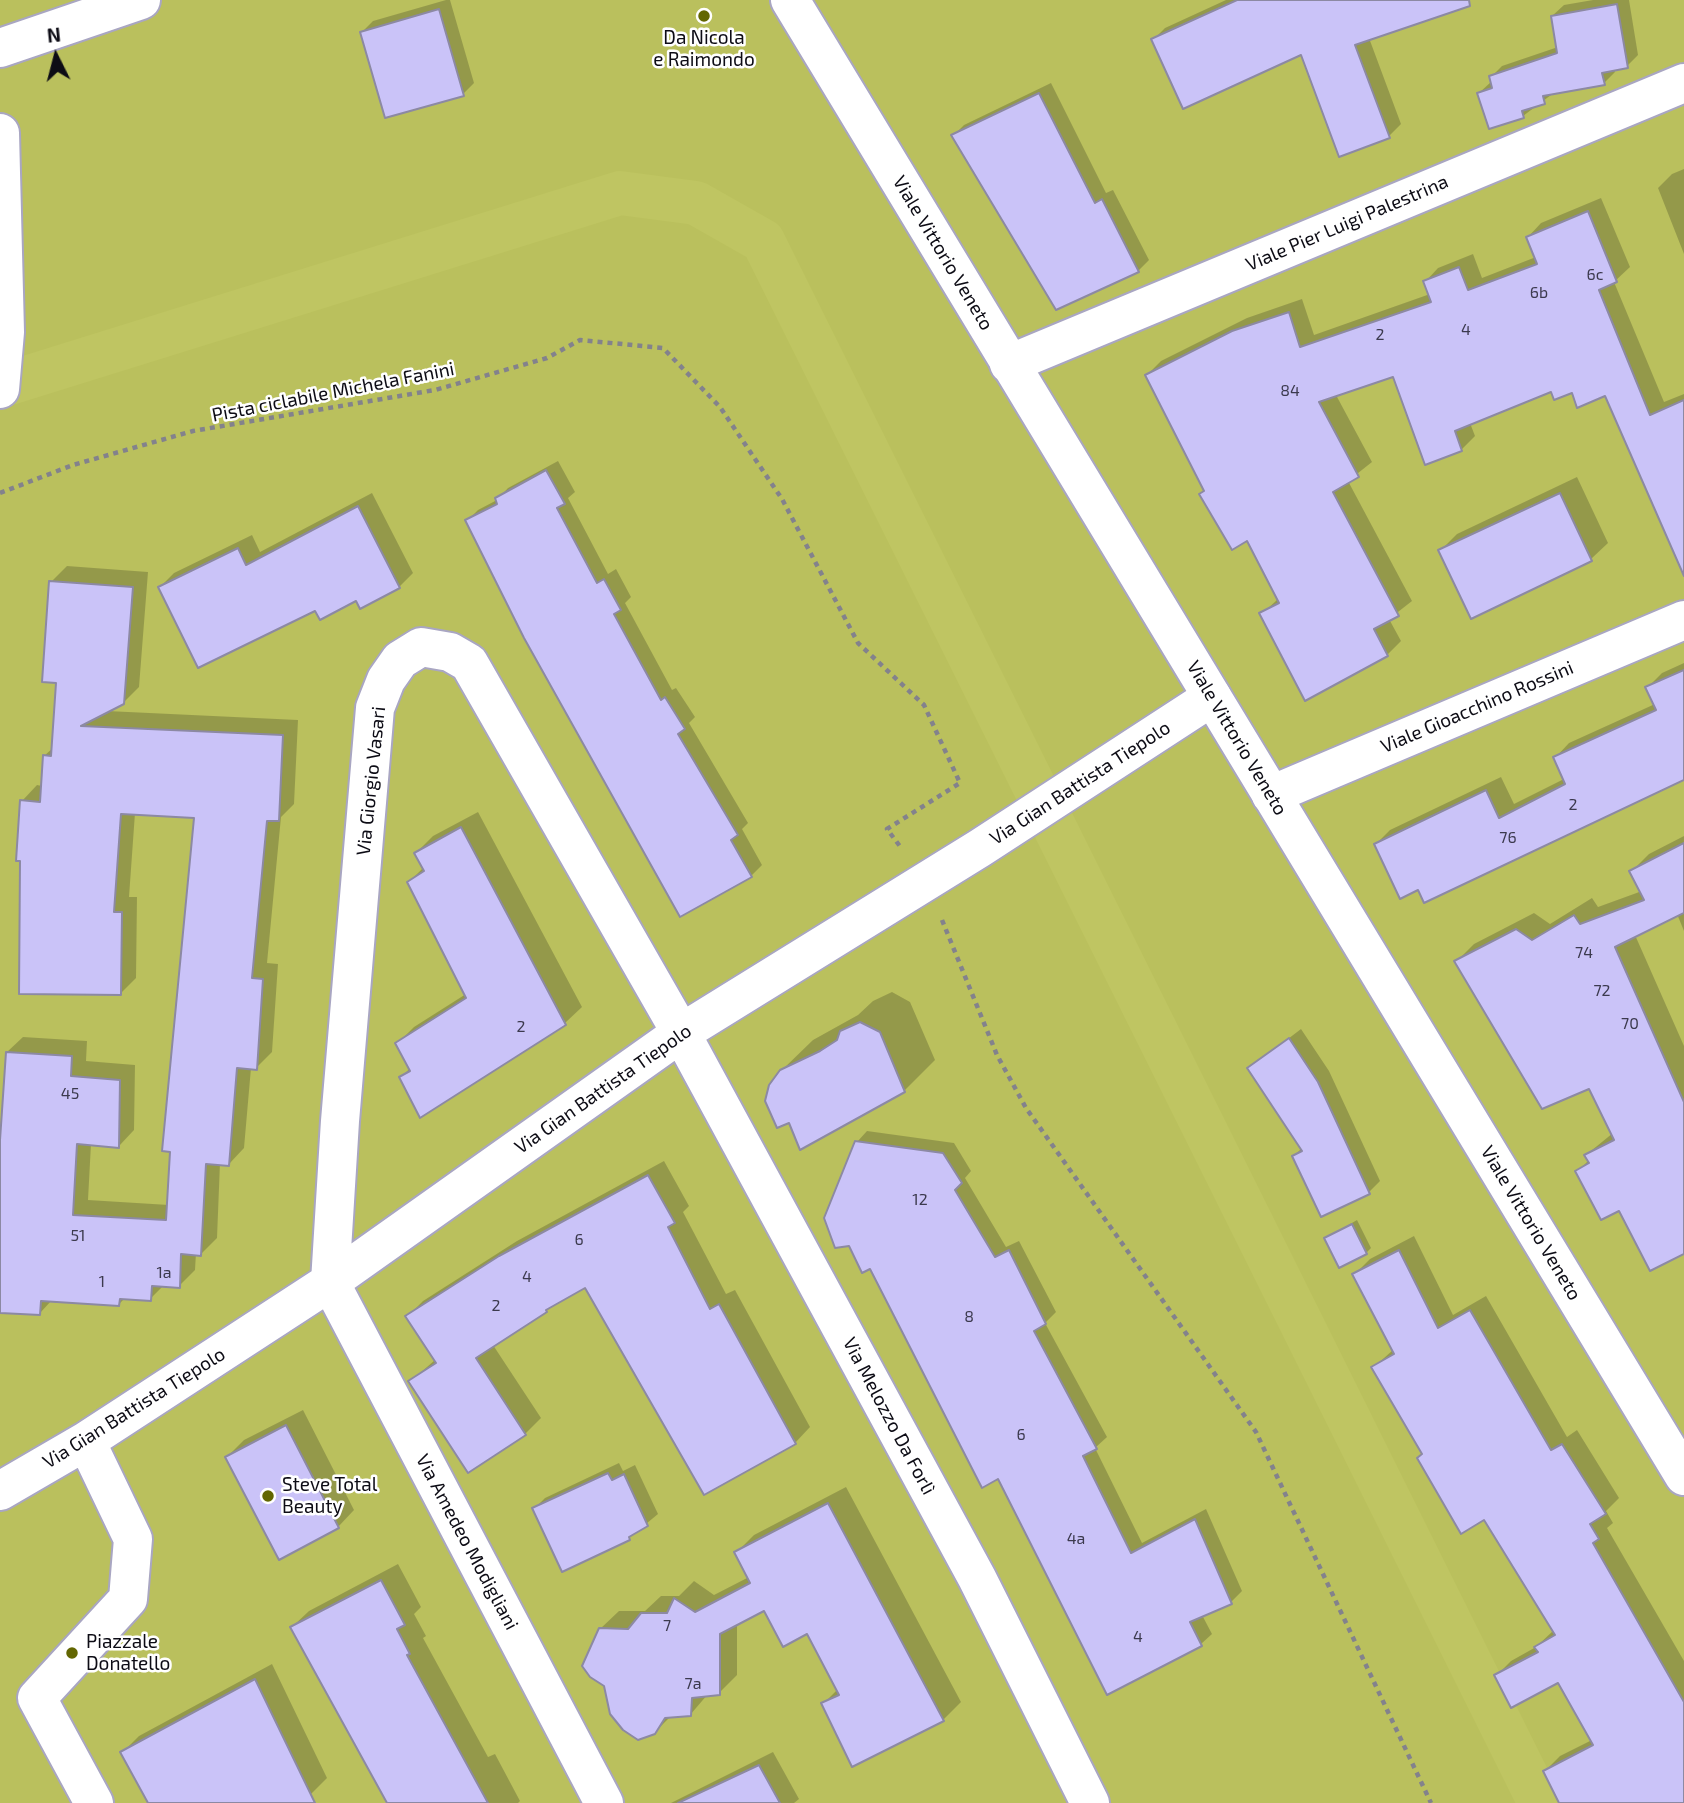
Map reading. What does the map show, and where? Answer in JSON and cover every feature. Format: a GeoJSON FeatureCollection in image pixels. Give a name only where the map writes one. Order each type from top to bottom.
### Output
{"type":"FeatureCollection","features":[{"type":"Feature","properties":{"kind":"street"},"geometry":{"type":"LineString","coordinates":[[0,48],[141,0]]}},
{"type":"Feature","properties":{"kind":"street","name":"Viale Vittorio Veneto"},"geometry":{"type":"LineString","coordinates":[[790,0],[1684,1476]]}},
{"type":"Feature","properties":{"kind":"street","name":"Viale Pier Luigi Palestrina"},"geometry":{"type":"LineString","coordinates":[[1009,364],[1684,83]]}},
{"type":"Feature","properties":{"kind":"street"},"geometry":{"type":"LineString","coordinates":[[0,133],[5,332],[0,389]]}},
{"type":"Feature","properties":{"kind":"street","name":"Viale Gioacchino Rossini"},"geometry":{"type":"LineString","coordinates":[[1271,795],[1684,620]]}},
{"type":"Feature","properties":{"kind":"street","name":"Via Giorgio Vasari"},"geometry":{"type":"LineString","coordinates":[[331,1282],[341,1108],[375,708],[386,680],[400,660],[421,648],[450,652],[469,663],[681,1033]]}},
{"type":"Feature","properties":{"kind":"street","name":"Via Gian Battista Tiepolo"},"geometry":{"type":"LineString","coordinates":[[0,1490],[86,1441],[331,1282],[681,1033],[925,879],[980,848],[1212,697]]}},
{"type":"Feature","properties":{"kind":"street","name":"Via Melozzo Da Forlì"},"geometry":{"type":"LineString","coordinates":[[681,1033],[977,1578],[1090,1803]]}},
{"type":"Feature","properties":{"kind":"street","name":"Via Amedeo Modigliani"},"geometry":{"type":"LineString","coordinates":[[331,1282],[604,1803]]}},
{"type":"Feature","properties":{"kind":"street"},"geometry":{"type":"LineString","coordinates":[[86,1441],[133,1539],[128,1599],[37,1698],[94,1803]]}},
{"type":"Feature","properties":{"kind":"path","name":"Pista ciclabile Michela Fanini"},"geometry":{"type":"LineString","coordinates":[[0,493],[73,465],[193,431],[435,390],[547,358],[580,340],[663,348],[720,407],[782,499],[858,643],[924,705],[960,783],[887,829],[925,879]]}},
{"type":"Feature","properties":{"kind":"path"},"geometry":{"type":"LineString","coordinates":[[925,879],[997,1055],[1026,1108],[1256,1432],[1431,1803]]}},
{"type":"Feature","properties":{"kind":"green space"},"geometry":{"type":"Polygon","coordinates":[[[0,0],[1684,0],[1684,1803],[0,1803],[0,0]]]}},
{"type":"Feature","properties":{"kind":"building"},"geometry":{"type":"Polygon","coordinates":[[[1237,0],[1469,0],[1470,6],[1355,45],[1390,138],[1339,157],[1301,55],[1183,109],[1151,39],[1237,0]]]}},
{"type":"Feature","properties":{"kind":"building"},"geometry":{"type":"Polygon","coordinates":[[[1617,4],[1628,68],[1602,73],[1605,85],[1543,96],[1545,104],[1522,111],[1524,118],[1489,129],[1477,93],[1492,88],[1489,76],[1557,53],[1551,16],[1617,4]]]}},
{"type":"Feature","properties":{"kind":"building"},"geometry":{"type":"Polygon","coordinates":[[[439,9],[464,96],[385,118],[360,32],[439,9]]]}},
{"type":"Feature","properties":{"kind":"building"},"geometry":{"type":"Polygon","coordinates":[[[1039,93],[1095,203],[1102,199],[1139,272],[1056,310],[951,135],[1039,93]]]}},
{"type":"Feature","properties":{"kind":"building"},"geometry":{"type":"Polygon","coordinates":[[[1588,211],[1617,282],[1599,290],[1650,415],[1684,400],[1684,576],[1605,396],[1577,408],[1572,393],[1554,400],[1551,392],[1455,431],[1462,451],[1425,465],[1393,377],[1319,402],[1359,477],[1333,492],[1399,616],[1374,629],[1388,656],[1305,701],[1259,613],[1279,603],[1247,541],[1232,550],[1199,494],[1204,491],[1145,375],[1232,331],[1289,312],[1300,347],[1431,302],[1423,281],[1459,267],[1468,290],[1537,264],[1526,237],[1588,211]]]}},
{"type":"Feature","properties":{"kind":"building"},"geometry":{"type":"Polygon","coordinates":[[[546,470],[565,504],[557,508],[597,583],[604,579],[621,610],[614,614],[661,700],[665,697],[685,729],[678,734],[738,835],[731,840],[752,877],[680,917],[524,638],[465,520],[497,504],[495,498],[546,470]]]}},
{"type":"Feature","properties":{"kind":"building"},"geometry":{"type":"Polygon","coordinates":[[[1560,493],[1592,561],[1471,619],[1438,550],[1560,493]]]}},
{"type":"Feature","properties":{"kind":"building"},"geometry":{"type":"Polygon","coordinates":[[[358,506],[400,588],[360,609],[356,601],[320,620],[315,611],[198,668],[158,587],[238,548],[246,565],[358,506]]]}},
{"type":"Feature","properties":{"kind":"building"},"geometry":{"type":"Polygon","coordinates":[[[49,581],[133,587],[124,704],[81,726],[283,735],[279,821],[267,821],[252,978],[263,979],[257,1070],[237,1068],[229,1166],[206,1164],[201,1256],[181,1254],[180,1288],[152,1286],[151,1301],[120,1299],[119,1306],[41,1301],[40,1315],[0,1313],[0,1140],[6,1052],[72,1056],[71,1076],[120,1080],[119,1148],[77,1144],[73,1215],[166,1220],[170,1152],[162,1151],[194,818],[121,814],[114,912],[122,912],[121,995],[19,994],[20,861],[16,861],[20,800],[40,802],[43,755],[51,756],[56,683],[42,682],[49,581]]]}},
{"type":"Feature","properties":{"kind":"building"},"geometry":{"type":"Polygon","coordinates":[[[1684,670],[1684,780],[1424,903],[1418,890],[1400,899],[1374,844],[1486,790],[1499,818],[1565,784],[1553,757],[1656,710],[1645,687],[1684,670]]]}},
{"type":"Feature","properties":{"kind":"building"},"geometry":{"type":"Polygon","coordinates":[[[461,827],[566,1025],[420,1118],[399,1077],[410,1071],[395,1043],[466,998],[407,882],[424,871],[414,853],[461,827]]]}},
{"type":"Feature","properties":{"kind":"building"},"geometry":{"type":"Polygon","coordinates":[[[1684,843],[1684,913],[1615,947],[1684,1102],[1684,1254],[1650,1271],[1619,1211],[1601,1220],[1575,1171],[1589,1163],[1584,1155],[1614,1140],[1589,1089],[1542,1109],[1454,961],[1516,929],[1532,940],[1574,915],[1580,924],[1644,900],[1629,871],[1684,843]]]}},
{"type":"Feature","properties":{"kind":"building"},"geometry":{"type":"Polygon","coordinates":[[[860,1022],[880,1032],[905,1092],[800,1150],[789,1123],[777,1128],[765,1101],[769,1085],[780,1070],[820,1051],[837,1040],[840,1031],[860,1022]]]}},
{"type":"Feature","properties":{"kind":"building"},"geometry":{"type":"Polygon","coordinates":[[[1289,1038],[1318,1082],[1370,1194],[1321,1217],[1292,1156],[1302,1151],[1247,1068],[1289,1038]]]}},
{"type":"Feature","properties":{"kind":"building"},"geometry":{"type":"Polygon","coordinates":[[[855,1141],[943,1153],[962,1183],[955,1190],[995,1257],[1009,1250],[1046,1324],[1034,1331],[1097,1449],[1083,1456],[1131,1553],[1195,1519],[1232,1604],[1190,1622],[1202,1646],[1107,1695],[998,1479],[982,1488],[870,1269],[862,1273],[849,1246],[835,1248],[824,1218],[855,1141]]]}},
{"type":"Feature","properties":{"kind":"building"},"geometry":{"type":"Polygon","coordinates":[[[648,1175],[675,1223],[668,1227],[710,1309],[719,1304],[796,1444],[704,1495],[585,1288],[546,1310],[547,1312],[476,1358],[526,1435],[468,1473],[408,1381],[436,1363],[405,1316],[499,1256],[648,1175]]]}},
{"type":"Feature","properties":{"kind":"building"},"geometry":{"type":"Polygon","coordinates":[[[1352,1224],[1367,1254],[1339,1268],[1324,1238],[1352,1224]]]}},
{"type":"Feature","properties":{"kind":"building"},"geometry":{"type":"Polygon","coordinates":[[[1399,1250],[1438,1328],[1470,1310],[1551,1450],[1562,1444],[1606,1514],[1590,1524],[1599,1539],[1593,1543],[1684,1702],[1684,1803],[1559,1803],[1543,1771],[1593,1745],[1558,1683],[1511,1708],[1494,1675],[1538,1652],[1534,1647],[1555,1635],[1484,1520],[1461,1534],[1417,1458],[1422,1454],[1371,1367],[1394,1354],[1352,1274],[1399,1250]]]}},
{"type":"Feature","properties":{"kind":"building"},"geometry":{"type":"Polygon","coordinates":[[[286,1425],[339,1528],[279,1560],[225,1457],[286,1425]]]}},
{"type":"Feature","properties":{"kind":"building"},"geometry":{"type":"Polygon","coordinates":[[[608,1473],[612,1480],[624,1474],[648,1526],[629,1537],[630,1540],[562,1572],[532,1508],[608,1473]]]}},
{"type":"Feature","properties":{"kind":"building"},"geometry":{"type":"Polygon","coordinates":[[[828,1503],[944,1721],[852,1767],[821,1703],[839,1695],[807,1634],[783,1647],[764,1611],[720,1634],[720,1695],[692,1698],[691,1716],[665,1718],[655,1734],[638,1740],[623,1730],[610,1714],[604,1686],[590,1677],[582,1666],[599,1628],[628,1629],[641,1613],[667,1613],[674,1598],[695,1612],[750,1583],[734,1552],[828,1503]]]}},
{"type":"Feature","properties":{"kind":"building"},"geometry":{"type":"Polygon","coordinates":[[[381,1580],[405,1625],[397,1629],[410,1654],[407,1655],[488,1803],[387,1803],[290,1627],[381,1580]]]}},
{"type":"Feature","properties":{"kind":"building"},"geometry":{"type":"Polygon","coordinates":[[[255,1679],[315,1803],[148,1803],[120,1752],[255,1679]]]}},
{"type":"Feature","properties":{"kind":"building"},"geometry":{"type":"Polygon","coordinates":[[[759,1765],[780,1803],[678,1803],[759,1765]]]}},
{"type":"Feature","properties":{"kind":"waterway"},"geometry":{"type":"LineString","coordinates":[[0,386],[620,193],[696,203],[763,241],[1540,1803]]}},
{"type":"Feature","properties":{"kind":"place","name":"Da Nicola e Raimondo"},"geometry":{"type":"Point","coordinates":[704,16]}},
{"type":"Feature","properties":{"kind":"place","name":"Steve Total Beauty"},"geometry":{"type":"Point","coordinates":[268,1496]}},
{"type":"Feature","properties":{"kind":"place","name":"Piazzale Donatello"},"geometry":{"type":"Point","coordinates":[72,1653]}}]}
